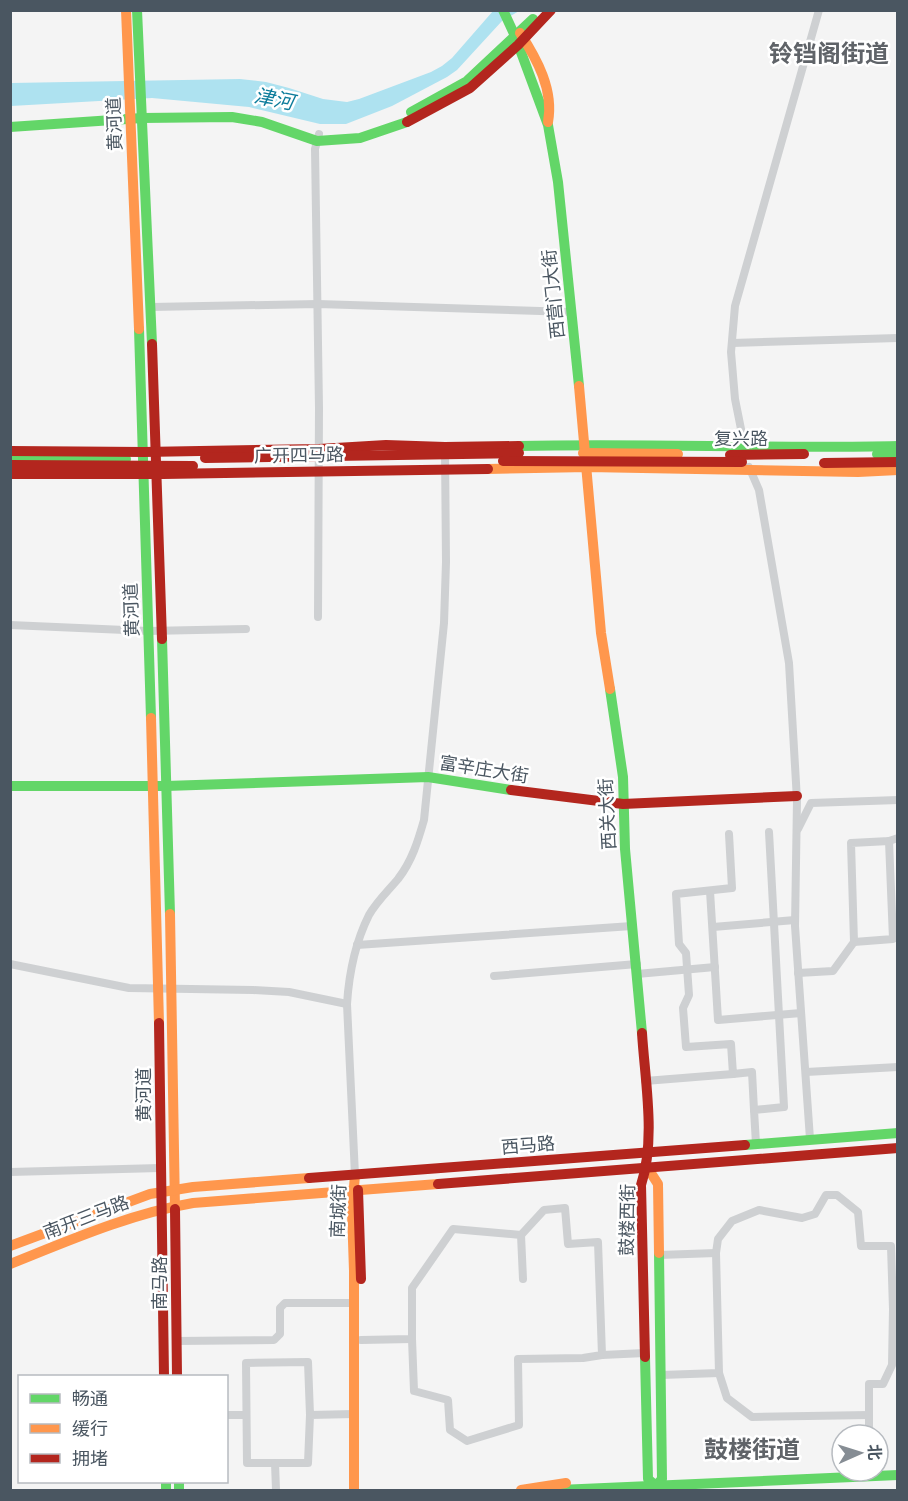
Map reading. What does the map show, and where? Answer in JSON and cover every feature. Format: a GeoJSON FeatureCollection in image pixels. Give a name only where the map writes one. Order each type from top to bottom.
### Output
{"type":"FeatureCollection","features":[{"type":"Feature","properties":{"kind":"main road","name":"黄河道"},"geometry":{"type":"LineString","coordinates":[[126,10],[134,76],[151,308],[172,989],[175,1189]]}},
{"type":"Feature","properties":{"kind":"main road","name":"黄河道"},"geometry":{"type":"LineString","coordinates":[[134,76],[137,10]]}},
{"type":"Feature","properties":{"kind":"main road"},"geometry":{"type":"LineString","coordinates":[[503,10],[517,35]]}},
{"type":"Feature","properties":{"kind":"main road"},"geometry":{"type":"LineString","coordinates":[[508,10],[517,35]]}},
{"type":"Feature","properties":{"kind":"main road"},"geometry":{"type":"LineString","coordinates":[[10,120],[136,111],[239,117],[318,137],[349,134],[371,129],[399,118],[450,92],[467,81],[543,10]]}},
{"type":"Feature","properties":{"kind":"main road"},"geometry":{"type":"LineString","coordinates":[[517,35],[551,10]]}},
{"type":"Feature","properties":{"kind":"main road","name":"西营门大街"},"geometry":{"type":"LineString","coordinates":[[517,35],[548,125],[558,182],[586,456]]}},
{"type":"Feature","properties":{"kind":"main road","name":"黄河道"},"geometry":{"type":"LineString","coordinates":[[136,111],[159,989],[161,1208]]}},
{"type":"Feature","properties":{"kind":"main road"},"geometry":{"type":"LineString","coordinates":[[10,127],[136,111]]}},
{"type":"Feature","properties":{"kind":"main road"},"geometry":{"type":"LineString","coordinates":[[318,460],[386,445],[445,458],[586,456],[747,458],[858,472],[897,470]]}},
{"type":"Feature","properties":{"kind":"main road"},"geometry":{"type":"LineString","coordinates":[[586,456],[747,458],[839,448],[897,446]]}},
{"type":"Feature","properties":{"kind":"main road"},"geometry":{"type":"LineString","coordinates":[[10,451],[144,463]]}},
{"type":"Feature","properties":{"kind":"main road","name":"复兴路"},"geometry":{"type":"LineString","coordinates":[[747,458],[897,453]]}},
{"type":"Feature","properties":{"kind":"main road","name":"广开四马路"},"geometry":{"type":"LineString","coordinates":[[10,465],[586,456]]}},
{"type":"Feature","properties":{"kind":"main road","name":"复兴路"},"geometry":{"type":"LineString","coordinates":[[586,456],[897,462]]}},
{"type":"Feature","properties":{"kind":"main road","name":"西关大街"},"geometry":{"type":"LineString","coordinates":[[586,456],[601,633],[623,777],[625,849],[645,1081],[647,1167]]}},
{"type":"Feature","properties":{"kind":"main road","name":"广开四马路"},"geometry":{"type":"LineString","coordinates":[[10,458],[144,463],[318,460]]}},
{"type":"Feature","properties":{"kind":"main road","name":"广开四马路"},"geometry":{"type":"LineString","coordinates":[[10,474],[144,463]]}},
{"type":"Feature","properties":{"kind":"main road","name":"富辛庄大街"},"geometry":{"type":"LineString","coordinates":[[10,786],[166,786],[428,777],[623,804],[797,796]]}},
{"type":"Feature","properties":{"kind":"main road","name":"西马路"},"geometry":{"type":"LineString","coordinates":[[161,1191],[897,1133]]}},
{"type":"Feature","properties":{"kind":"main road","name":"西马路"},"geometry":{"type":"LineString","coordinates":[[175,1205],[897,1148]]}},
{"type":"Feature","properties":{"kind":"main road","name":"鼓楼西街"},"geometry":{"type":"LineString","coordinates":[[647,1167],[658,1184],[661,1375],[655,1484]]}},
{"type":"Feature","properties":{"kind":"main road","name":"鼓楼西街"},"geometry":{"type":"LineString","coordinates":[[647,1167],[641,1185],[645,1353],[655,1484]]}},
{"type":"Feature","properties":{"kind":"main road","name":"南城街"},"geometry":{"type":"LineString","coordinates":[[354,1491],[356,1175]]}},
{"type":"Feature","properties":{"kind":"main road","name":"南马路"},"geometry":{"type":"LineString","coordinates":[[175,1189],[177,1375]]}},
{"type":"Feature","properties":{"kind":"main road","name":"南城街"},"geometry":{"type":"LineString","coordinates":[[355,1190],[362,1258],[359,1491]]}},
{"type":"Feature","properties":{"kind":"main road","name":"南开三马路"},"geometry":{"type":"LineString","coordinates":[[10,1246],[161,1191]]}},
{"type":"Feature","properties":{"kind":"main road","name":"南开三马路"},"geometry":{"type":"LineString","coordinates":[[10,1264],[138,1215],[175,1205]]}},
{"type":"Feature","properties":{"kind":"main road","name":"南马路"},"geometry":{"type":"LineString","coordinates":[[161,1208],[164,1375]]}},
{"type":"Feature","properties":{"kind":"main road"},"geometry":{"type":"LineString","coordinates":[[559,1491],[830,1472]]}},
{"type":"Feature","properties":{"kind":"main road"},"geometry":{"type":"LineString","coordinates":[[521,1491],[560,1484],[655,1484],[714,1487],[897,1476]]}},
{"type":"Feature","properties":{"kind":"street"},"geometry":{"type":"LineString","coordinates":[[810,1139],[795,920],[797,796],[789,663],[759,490],[747,458],[735,399],[732,343],[735,306],[819,10]]}},
{"type":"Feature","properties":{"kind":"street"},"geometry":{"type":"LineString","coordinates":[[318,137],[315,149],[318,304],[318,617]]}},
{"type":"Feature","properties":{"kind":"street"},"geometry":{"type":"LineString","coordinates":[[151,308],[318,304],[572,312]]}},
{"type":"Feature","properties":{"kind":"street"},"geometry":{"type":"LineString","coordinates":[[732,343],[897,338]]}},
{"type":"Feature","properties":{"kind":"street"},"geometry":{"type":"LineString","coordinates":[[356,1175],[347,1004],[351,964],[369,915],[409,862],[424,820],[444,623],[445,458]]}},
{"type":"Feature","properties":{"kind":"street"},"geometry":{"type":"LineString","coordinates":[[10,625],[148,631],[246,629]]}},
{"type":"Feature","properties":{"kind":"street"},"geometry":{"type":"LineString","coordinates":[[797,832],[811,803],[897,800]]}},
{"type":"Feature","properties":{"kind":"street"},"geometry":{"type":"LineString","coordinates":[[754,1110],[783,1107],[769,832]]}},
{"type":"Feature","properties":{"kind":"street"},"geometry":{"type":"LineString","coordinates":[[729,834],[732,888],[676,894],[679,944],[686,953],[689,996],[683,1008],[686,1047],[731,1044],[733,1074]]}},
{"type":"Feature","properties":{"kind":"street"},"geometry":{"type":"LineString","coordinates":[[798,973],[833,971],[854,942],[851,843],[893,840],[893,939],[854,942]]}},
{"type":"Feature","properties":{"kind":"street"},"geometry":{"type":"LineString","coordinates":[[710,891],[718,1020],[801,1013]]}},
{"type":"Feature","properties":{"kind":"street"},"geometry":{"type":"LineString","coordinates":[[713,927],[795,920]]}},
{"type":"Feature","properties":{"kind":"street"},"geometry":{"type":"LineString","coordinates":[[357,945],[632,926]]}},
{"type":"Feature","properties":{"kind":"street"},"geometry":{"type":"LineString","coordinates":[[10,964],[129,988],[273,991],[347,1004]]}},
{"type":"Feature","properties":{"kind":"street"},"geometry":{"type":"LineString","coordinates":[[494,976],[715,967]]}},
{"type":"Feature","properties":{"kind":"street"},"geometry":{"type":"LineString","coordinates":[[806,1072],[897,1067]]}},
{"type":"Feature","properties":{"kind":"street"},"geometry":{"type":"LineString","coordinates":[[645,1081],[752,1072],[756,1144]]}},
{"type":"Feature","properties":{"kind":"street"},"geometry":{"type":"LineString","coordinates":[[10,1172],[160,1168]]}},
{"type":"Feature","properties":{"kind":"street"},"geometry":{"type":"LineString","coordinates":[[869,1415],[752,1417],[727,1398],[719,1373],[716,1253],[718,1239],[732,1221],[759,1210],[802,1218],[815,1214],[826,1195],[837,1195],[858,1212],[861,1246],[891,1246],[895,1309],[892,1365],[883,1384],[869,1384],[869,1415],[869,1423]]}},
{"type":"Feature","properties":{"kind":"street"},"geometry":{"type":"LineString","coordinates":[[523,1279],[521,1235],[544,1210],[565,1208],[568,1244],[598,1242],[602,1355]]}},
{"type":"Feature","properties":{"kind":"street"},"geometry":{"type":"LineString","coordinates":[[521,1235],[453,1229],[412,1288],[414,1391],[448,1400],[450,1430],[467,1441],[519,1425],[518,1359],[583,1358],[645,1353]]}},
{"type":"Feature","properties":{"kind":"street"},"geometry":{"type":"LineString","coordinates":[[659,1255],[716,1253]]}},
{"type":"Feature","properties":{"kind":"street"},"geometry":{"type":"LineString","coordinates":[[176,1341],[274,1340],[280,1334],[280,1308],[285,1303],[354,1303]]}},
{"type":"Feature","properties":{"kind":"street"},"geometry":{"type":"LineString","coordinates":[[361,1340],[412,1339]]}},
{"type":"Feature","properties":{"kind":"street"},"geometry":{"type":"LineString","coordinates":[[308,1362],[310,1415],[308,1462],[247,1463],[246,1363],[308,1362]]}},
{"type":"Feature","properties":{"kind":"street"},"geometry":{"type":"LineString","coordinates":[[661,1375],[719,1373]]}},
{"type":"Feature","properties":{"kind":"street"},"geometry":{"type":"LineString","coordinates":[[228,1415],[246,1414]]}},
{"type":"Feature","properties":{"kind":"street"},"geometry":{"type":"LineString","coordinates":[[310,1415],[354,1414]]}},
{"type":"Feature","properties":{"kind":"street"},"geometry":{"type":"LineString","coordinates":[[275,1463],[276,1491]]}},
{"type":"Feature","properties":{"kind":"water","name":"津河"},"geometry":{"type":"Polygon","coordinates":[[[493,11],[519,11],[502,21],[457,70],[447,77],[392,106],[346,124],[320,124],[249,107],[152,98],[11,106],[11,83],[240,79],[266,82],[323,99],[347,102],[442,66],[452,58],[493,11]]]}},
{"type":"Feature","properties":{"kind":"traffic: fast"},"geometry":{"type":"LineString","coordinates":[[137,10],[152,344]]}},
{"type":"Feature","properties":{"kind":"traffic: fast"},"geometry":{"type":"LineString","coordinates":[[503,10],[548,125],[558,182],[579,386]]}},
{"type":"Feature","properties":{"kind":"traffic: fast"},"geometry":{"type":"LineString","coordinates":[[411,112],[467,81],[533,19]]}},
{"type":"Feature","properties":{"kind":"traffic: fast"},"geometry":{"type":"LineString","coordinates":[[10,127],[142,118],[232,117],[262,122],[317,141],[360,138],[407,122]]}},
{"type":"Feature","properties":{"kind":"traffic: fast"},"geometry":{"type":"LineString","coordinates":[[139,329],[151,718]]}},
{"type":"Feature","properties":{"kind":"traffic: fast"},"geometry":{"type":"LineString","coordinates":[[519,446],[898,446]]}},
{"type":"Feature","properties":{"kind":"traffic: fast"},"geometry":{"type":"LineString","coordinates":[[877,454],[898,453]]}},
{"type":"Feature","properties":{"kind":"traffic: fast"},"geometry":{"type":"LineString","coordinates":[[16,458],[126,459]]}},
{"type":"Feature","properties":{"kind":"traffic: fast"},"geometry":{"type":"LineString","coordinates":[[162,639],[170,914]]}},
{"type":"Feature","properties":{"kind":"traffic: fast"},"geometry":{"type":"LineString","coordinates":[[610,689],[623,777],[625,849],[642,1033]]}},
{"type":"Feature","properties":{"kind":"traffic: fast"},"geometry":{"type":"LineString","coordinates":[[10,786],[166,786],[428,777],[511,790]]}},
{"type":"Feature","properties":{"kind":"traffic: fast"},"geometry":{"type":"LineString","coordinates":[[745,1145],[898,1133]]}},
{"type":"Feature","properties":{"kind":"traffic: fast"},"geometry":{"type":"LineString","coordinates":[[645,1357],[648,1479],[656,1486],[662,1479],[659,1253]]}},
{"type":"Feature","properties":{"kind":"traffic: fast"},"geometry":{"type":"LineString","coordinates":[[559,1490],[898,1475]]}},
{"type":"Feature","properties":{"kind":"traffic: fast"},"geometry":{"type":"LineString","coordinates":[[166,1483],[166,1490]]}},
{"type":"Feature","properties":{"kind":"traffic: fast"},"geometry":{"type":"LineString","coordinates":[[179,1483],[179,1490]]}},
{"type":"Feature","properties":{"kind":"traffic: slow"},"geometry":{"type":"LineString","coordinates":[[126,10],[139,329]]}},
{"type":"Feature","properties":{"kind":"traffic: slow"},"geometry":{"type":"LineString","coordinates":[[520,33],[543,75],[549,98],[548,122]]}},
{"type":"Feature","properties":{"kind":"traffic: slow"},"geometry":{"type":"LineString","coordinates":[[579,386],[601,633],[610,689]]}},
{"type":"Feature","properties":{"kind":"traffic: slow"},"geometry":{"type":"LineString","coordinates":[[583,453],[678,454]]}},
{"type":"Feature","properties":{"kind":"traffic: slow"},"geometry":{"type":"LineString","coordinates":[[488,469],[588,467],[858,472],[898,470]]}},
{"type":"Feature","properties":{"kind":"traffic: slow"},"geometry":{"type":"LineString","coordinates":[[151,718],[159,1023]]}},
{"type":"Feature","properties":{"kind":"traffic: slow"},"geometry":{"type":"LineString","coordinates":[[170,914],[175,1209]]}},
{"type":"Feature","properties":{"kind":"traffic: slow"},"geometry":{"type":"LineString","coordinates":[[647,1167],[658,1184],[659,1253]]}},
{"type":"Feature","properties":{"kind":"traffic: slow"},"geometry":{"type":"LineString","coordinates":[[354,1490],[352,1211],[355,1175]]}},
{"type":"Feature","properties":{"kind":"traffic: slow"},"geometry":{"type":"LineString","coordinates":[[10,1246],[150,1194],[193,1187],[309,1178]]}},
{"type":"Feature","properties":{"kind":"traffic: slow"},"geometry":{"type":"LineString","coordinates":[[10,1264],[123,1221],[193,1203],[438,1184]]}},
{"type":"Feature","properties":{"kind":"traffic: slow"},"geometry":{"type":"LineString","coordinates":[[521,1490],[566,1483]]}},
{"type":"Feature","properties":{"kind":"traffic: jam"},"geometry":{"type":"LineString","coordinates":[[407,122],[470,88],[518,45],[551,10]]}},
{"type":"Feature","properties":{"kind":"traffic: jam"},"geometry":{"type":"LineString","coordinates":[[152,344],[162,639]]}},
{"type":"Feature","properties":{"kind":"traffic: jam"},"geometry":{"type":"LineString","coordinates":[[10,451],[144,452],[319,449],[386,445],[519,446]]}},
{"type":"Feature","properties":{"kind":"traffic: jam"},"geometry":{"type":"LineString","coordinates":[[205,458],[519,453]]}},
{"type":"Feature","properties":{"kind":"traffic: jam"},"geometry":{"type":"LineString","coordinates":[[730,455],[804,454]]}},
{"type":"Feature","properties":{"kind":"traffic: jam"},"geometry":{"type":"LineString","coordinates":[[503,461],[742,462]]}},
{"type":"Feature","properties":{"kind":"traffic: jam"},"geometry":{"type":"LineString","coordinates":[[824,463],[898,462]]}},
{"type":"Feature","properties":{"kind":"traffic: jam"},"geometry":{"type":"LineString","coordinates":[[10,465],[193,466]]}},
{"type":"Feature","properties":{"kind":"traffic: jam"},"geometry":{"type":"LineString","coordinates":[[10,474],[488,469]]}},
{"type":"Feature","properties":{"kind":"traffic: jam"},"geometry":{"type":"LineString","coordinates":[[511,790],[623,804],[797,796]]}},
{"type":"Feature","properties":{"kind":"traffic: jam"},"geometry":{"type":"LineString","coordinates":[[159,1023],[164,1375]]}},
{"type":"Feature","properties":{"kind":"traffic: jam"},"geometry":{"type":"LineString","coordinates":[[642,1033],[649,1129],[648,1149],[641,1185],[645,1357]]}},
{"type":"Feature","properties":{"kind":"traffic: jam"},"geometry":{"type":"LineString","coordinates":[[309,1178],[745,1145]]}},
{"type":"Feature","properties":{"kind":"traffic: jam"},"geometry":{"type":"LineString","coordinates":[[438,1184],[898,1148]]}},
{"type":"Feature","properties":{"kind":"traffic: jam"},"geometry":{"type":"LineString","coordinates":[[358,1190],[361,1279]]}},
{"type":"Feature","properties":{"kind":"traffic: jam"},"geometry":{"type":"LineString","coordinates":[[175,1209],[177,1375]]}},
{"type":"Feature","properties":{"kind":"district","name":"铃铛阁街道"},"geometry":{"type":"Point","coordinates":[829,53]}},
{"type":"Feature","properties":{"kind":"district","name":"鼓楼街道"},"geometry":{"type":"Point","coordinates":[752,1449]}}]}
